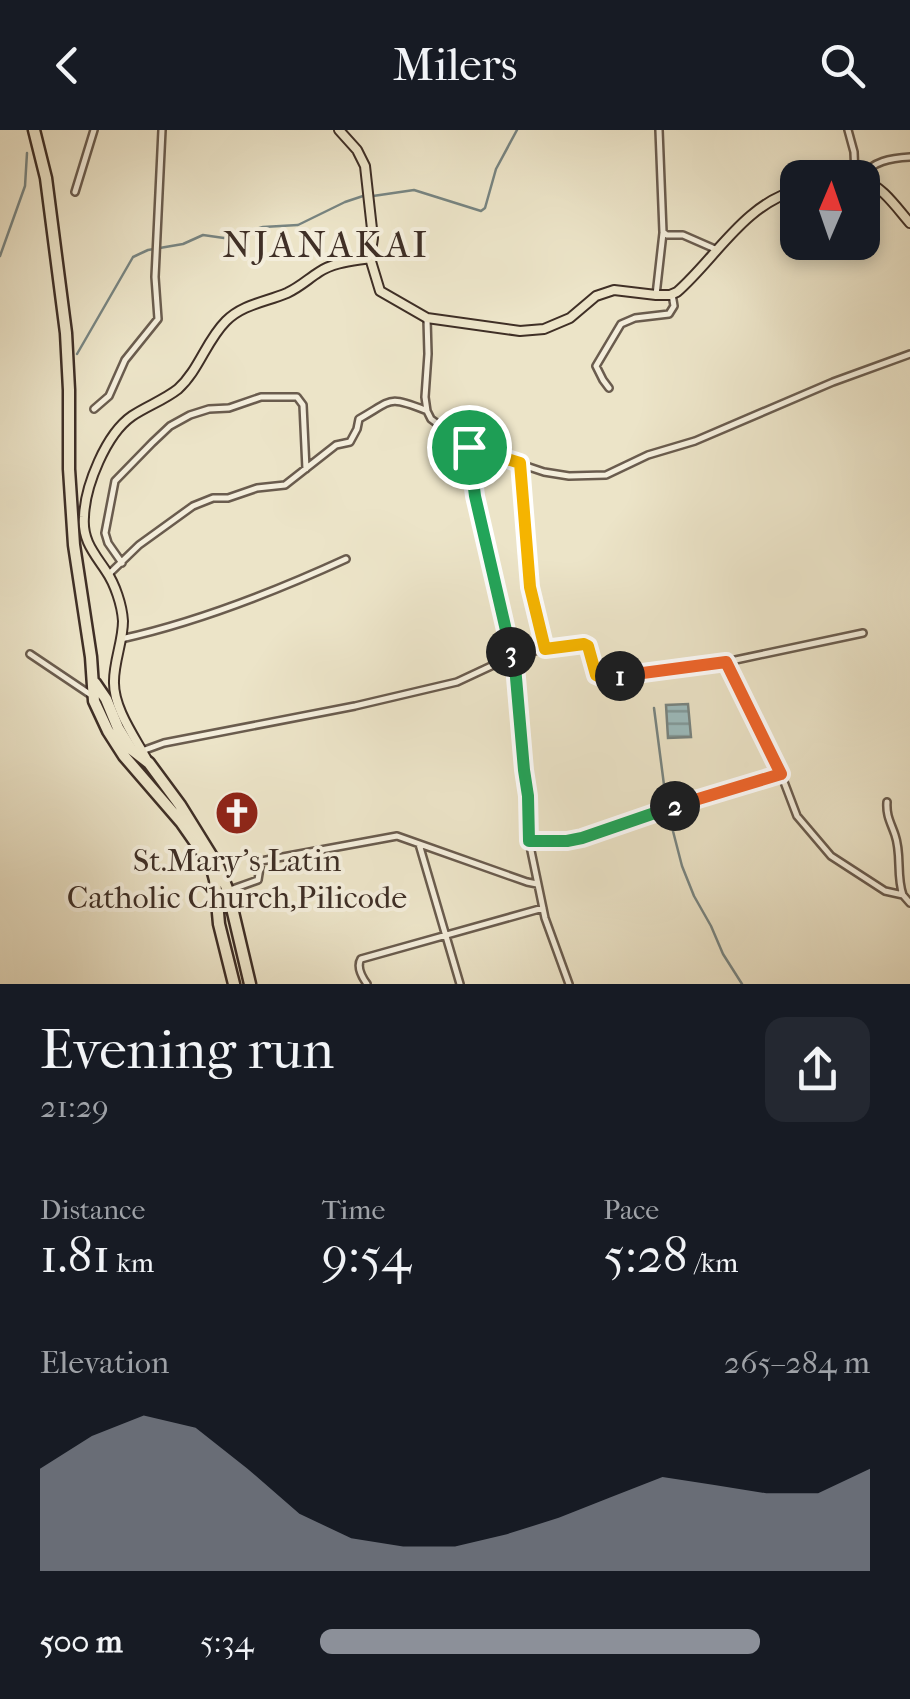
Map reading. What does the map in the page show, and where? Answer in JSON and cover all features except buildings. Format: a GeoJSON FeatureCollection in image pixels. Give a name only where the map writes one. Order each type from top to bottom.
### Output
{"type":"FeatureCollection","features":[{"type":"Feature","properties":{"kind":"highway"},"geometry":{"type":"LineString","coordinates":[[34,130],[46,178],[66,333],[74,545],[94,697],[124,756],[181,822],[211,865],[218,924],[234,984]]}},
{"type":"Feature","properties":{"kind":"highway"},"geometry":{"type":"LineString","coordinates":[[94,682],[131,748],[149,764],[220,868],[250,984]]}},
{"type":"Feature","properties":{"kind":"main road"},"geometry":{"type":"LineString","coordinates":[[340,130],[365,166],[372,238],[370,258],[380,291],[427,318],[520,332],[570,318],[596,296],[614,290],[672,294],[682,288],[729,235],[780,197]]}},
{"type":"Feature","properties":{"kind":"main road"},"geometry":{"type":"LineString","coordinates":[[880,190],[910,223]]}},
{"type":"Feature","properties":{"kind":"main road"},"geometry":{"type":"LineString","coordinates":[[149,764],[113,686],[123,622],[120,602],[109,574],[90,550],[85,536],[86,498],[100,459],[128,418],[175,392],[191,376],[222,324],[235,313],[299,288],[322,270],[370,258]]}},
{"type":"Feature","properties":{"kind":"street"},"geometry":{"type":"LineString","coordinates":[[75,192],[94,130]]}},
{"type":"Feature","properties":{"kind":"street"},"geometry":{"type":"LineString","coordinates":[[94,408],[109,396],[125,360],[158,319],[155,277],[162,130]]}},
{"type":"Feature","properties":{"kind":"street"},"geometry":{"type":"LineString","coordinates":[[656,294],[663,232],[658,130]]}},
{"type":"Feature","properties":{"kind":"street"},"geometry":{"type":"LineString","coordinates":[[848,130],[856,160]]}},
{"type":"Feature","properties":{"kind":"street"},"geometry":{"type":"LineString","coordinates":[[880,163],[910,157]]}},
{"type":"Feature","properties":{"kind":"street"},"geometry":{"type":"LineString","coordinates":[[663,232],[682,235],[716,250]]}},
{"type":"Feature","properties":{"kind":"street"},"geometry":{"type":"LineString","coordinates":[[609,388],[596,366],[621,324],[634,318],[670,314],[674,306],[672,294]]}},
{"type":"Feature","properties":{"kind":"street"},"geometry":{"type":"LineString","coordinates":[[427,318],[425,397],[431,419],[469,447],[557,475],[606,474],[910,354]]}},
{"type":"Feature","properties":{"kind":"street"},"geometry":{"type":"LineString","coordinates":[[122,563],[108,544],[106,532],[116,481],[170,426],[190,415],[230,408],[261,397],[297,398],[302,405],[306,469]]}},
{"type":"Feature","properties":{"kind":"street"},"geometry":{"type":"LineString","coordinates":[[109,574],[139,545],[193,506],[213,498],[285,485],[336,445],[350,442],[360,419],[378,405],[399,400],[427,411]]}},
{"type":"Feature","properties":{"kind":"street"},"geometry":{"type":"LineString","coordinates":[[469,447],[475,496],[515,666],[529,841],[543,908],[570,984]]}},
{"type":"Feature","properties":{"kind":"street"},"geometry":{"type":"LineString","coordinates":[[520,463],[530,587],[545,649]]}},
{"type":"Feature","properties":{"kind":"street"},"geometry":{"type":"LineString","coordinates":[[121,639],[193,620],[346,560]]}},
{"type":"Feature","properties":{"kind":"street"},"geometry":{"type":"LineString","coordinates":[[142,751],[164,743],[456,682],[512,655],[574,644],[588,646],[596,675],[603,678],[726,662],[863,633]]}},
{"type":"Feature","properties":{"kind":"street"},"geometry":{"type":"LineString","coordinates":[[30,654],[94,697]]}},
{"type":"Feature","properties":{"kind":"street"},"geometry":{"type":"LineString","coordinates":[[726,662],[781,774],[797,816],[831,856],[885,892],[903,895]]}},
{"type":"Feature","properties":{"kind":"street"},"geometry":{"type":"LineString","coordinates":[[529,841],[582,838],[781,774]]}},
{"type":"Feature","properties":{"kind":"street"},"geometry":{"type":"LineString","coordinates":[[887,802],[900,886],[910,903]]}},
{"type":"Feature","properties":{"kind":"street"},"geometry":{"type":"LineString","coordinates":[[228,891],[258,880],[262,861],[397,836],[538,884]]}},
{"type":"Feature","properties":{"kind":"street"},"geometry":{"type":"LineString","coordinates":[[420,844],[460,984]]}},
{"type":"Feature","properties":{"kind":"street"},"geometry":{"type":"LineString","coordinates":[[367,984],[358,964],[361,960],[543,908]]}},
{"type":"Feature","properties":{"kind":"water"},"geometry":{"type":"Polygon","coordinates":[[[688,704],[691,737],[668,738],[666,705],[688,704]]]}},
{"type":"Feature","properties":{"kind":"waterway"},"geometry":{"type":"LineString","coordinates":[[373,196],[414,190],[481,211],[496,169],[517,130]]}},
{"type":"Feature","properties":{"kind":"waterway"},"geometry":{"type":"LineString","coordinates":[[0,256],[25,186],[27,153]]}},
{"type":"Feature","properties":{"kind":"waterway"},"geometry":{"type":"LineString","coordinates":[[77,354],[133,257],[203,235],[224,238],[263,227],[298,225],[363,196]]}},
{"type":"Feature","properties":{"kind":"waterway"},"geometry":{"type":"LineString","coordinates":[[654,708],[667,808],[682,866],[723,954],[742,984]]}},
{"type":"Feature","properties":{"kind":"place","name":"St.Mary's Latin Catholic Church,Pilicode"},"geometry":{"type":"Point","coordinates":[237,813]}},
{"type":"Feature","properties":{"kind":"district","name":"NJANAKAI"},"geometry":{"type":"Point","coordinates":[326,244]}},
{"type":"Feature","properties":{"kind":"route"},"geometry":{"type":"LineString","coordinates":[[469,447],[520,463],[530,587],[545,649],[588,646],[600,678],[726,662],[781,774],[582,838],[529,841],[515,666],[475,496],[469,447]]}}]}
